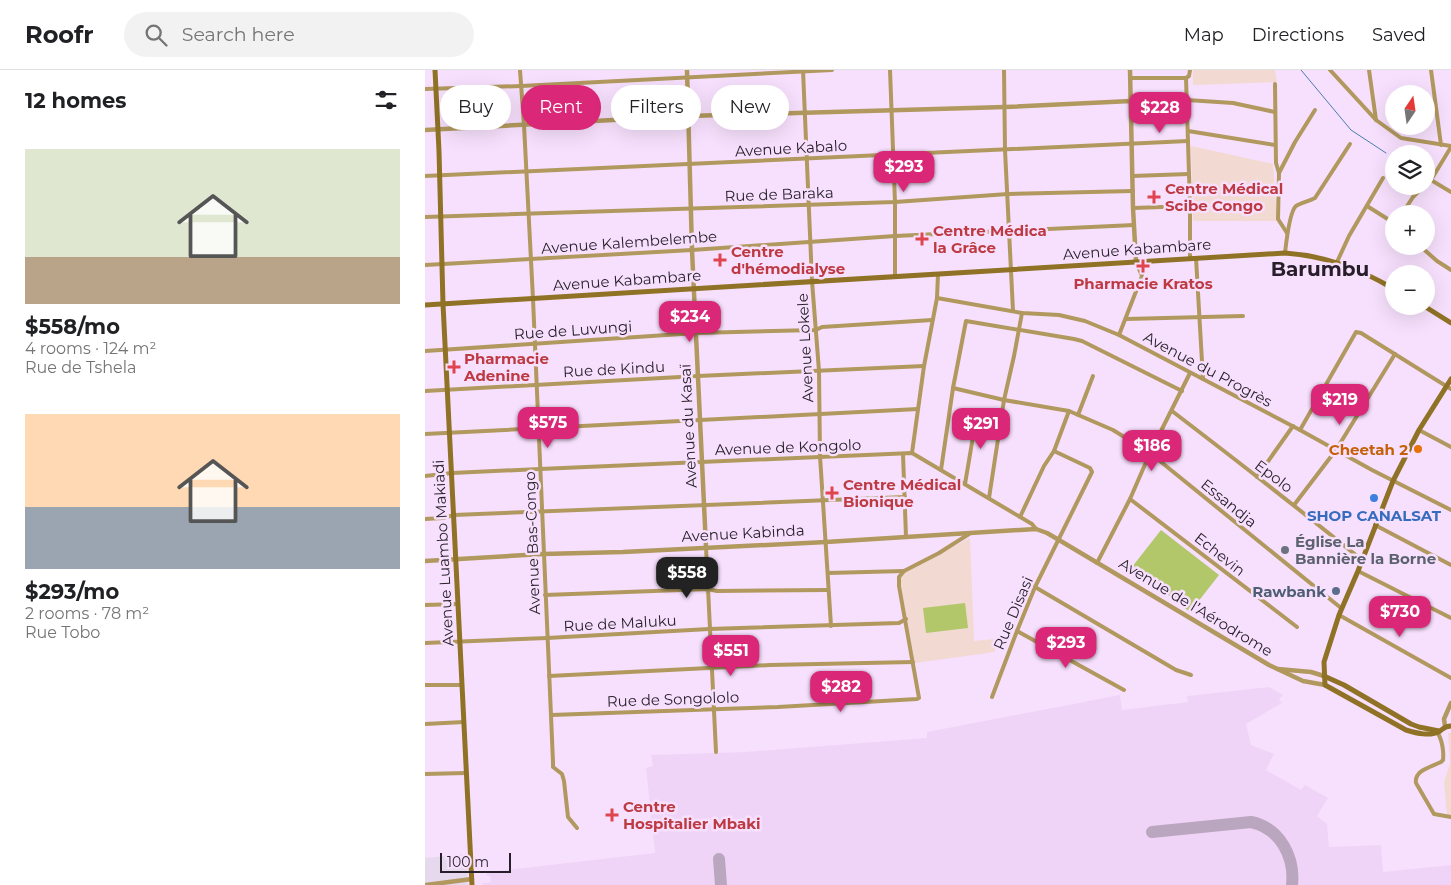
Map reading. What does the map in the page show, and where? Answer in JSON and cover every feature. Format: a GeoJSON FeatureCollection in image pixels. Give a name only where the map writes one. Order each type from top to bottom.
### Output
{"type":"FeatureCollection","features":[{"type":"Feature","properties":{"kind":"main road","name":"Avenue Luambo Makiadi"},"geometry":{"type":"LineString","coordinates":[[435,70],[443,304],[472,882]]}},
{"type":"Feature","properties":{"kind":"main road","name":"Avenue Kabambare"},"geometry":{"type":"LineString","coordinates":[[425,305],[1285,253],[1313,256],[1337,262],[1371,275],[1385,284]]}},
{"type":"Feature","properties":{"kind":"main road"},"geometry":{"type":"LineString","coordinates":[[1435,313],[1451,323]]}},
{"type":"Feature","properties":{"kind":"main road"},"geometry":{"type":"LineString","coordinates":[[1325,685],[1325,657],[1341,608],[1358,571],[1393,481],[1419,430],[1449,387],[1451,379]]}},
{"type":"Feature","properties":{"kind":"main road"},"geometry":{"type":"LineString","coordinates":[[1324,676],[1411,724],[1438,732],[1445,726],[1451,726]]}},
{"type":"Feature","properties":{"kind":"main road","name":"Avenue de l’Aérodrome"},"geometry":{"type":"LineString","coordinates":[[1325,685],[1406,730],[1417,733],[1438,732]]}},
{"type":"Feature","properties":{"kind":"street","name":"Avenue Bas-Congo"},"geometry":{"type":"LineString","coordinates":[[520,70],[521,86]]}},
{"type":"Feature","properties":{"kind":"street","name":"Avenue du Kasaï"},"geometry":{"type":"LineString","coordinates":[[687,70],[687,85]]}},
{"type":"Feature","properties":{"kind":"street"},"geometry":{"type":"LineString","coordinates":[[542,85],[832,70]]}},
{"type":"Feature","properties":{"kind":"street"},"geometry":{"type":"LineString","coordinates":[[890,70],[895,202],[895,277]]}},
{"type":"Feature","properties":{"kind":"street"},"geometry":{"type":"LineString","coordinates":[[1004,70],[1005,150],[1013,311]]}},
{"type":"Feature","properties":{"kind":"street"},"geometry":{"type":"LineString","coordinates":[[1119,335],[1142,276],[1136,262],[1130,70]]}},
{"type":"Feature","properties":{"kind":"street"},"geometry":{"type":"LineString","coordinates":[[1190,258],[1186,78],[1191,70]]}},
{"type":"Feature","properties":{"kind":"street"},"geometry":{"type":"LineString","coordinates":[[1331,70],[1376,120],[1388,130],[1401,138],[1451,146],[1435,173]]}},
{"type":"Feature","properties":{"kind":"street"},"geometry":{"type":"LineString","coordinates":[[1369,70],[1376,120]]}},
{"type":"Feature","properties":{"kind":"street"},"geometry":{"type":"LineString","coordinates":[[1431,70],[1441,145]]}},
{"type":"Feature","properties":{"kind":"street","name":"Avenue Lokele"},"geometry":{"type":"LineString","coordinates":[[803,71],[808,204],[819,371],[820,456],[831,626]]}},
{"type":"Feature","properties":{"kind":"street"},"geometry":{"type":"LineString","coordinates":[[1131,78],[1186,78]]}},
{"type":"Feature","properties":{"kind":"street"},"geometry":{"type":"LineString","coordinates":[[1275,84],[1275,164],[1279,173],[1278,219],[1287,233]]}},
{"type":"Feature","properties":{"kind":"street"},"geometry":{"type":"LineString","coordinates":[[425,89],[521,86]]}},
{"type":"Feature","properties":{"kind":"street"},"geometry":{"type":"LineString","coordinates":[[701,116],[1131,100]]}},
{"type":"Feature","properties":{"kind":"street"},"geometry":{"type":"LineString","coordinates":[[1187,100],[1233,103],[1275,112]]}},
{"type":"Feature","properties":{"kind":"street"},"geometry":{"type":"LineString","coordinates":[[1132,112],[1187,110]]}},
{"type":"Feature","properties":{"kind":"street"},"geometry":{"type":"LineString","coordinates":[[1279,173],[1315,110]]}},
{"type":"Feature","properties":{"kind":"street"},"geometry":{"type":"LineString","coordinates":[[425,130],[521,125]]}},
{"type":"Feature","properties":{"kind":"street","name":"Avenue Bas-Congo"},"geometry":{"type":"LineString","coordinates":[[524,130],[553,767],[562,774],[568,817],[577,828]]}},
{"type":"Feature","properties":{"kind":"street","name":"Avenue du Kasaï"},"geometry":{"type":"LineString","coordinates":[[689,130],[692,250],[716,752]]}},
{"type":"Feature","properties":{"kind":"street"},"geometry":{"type":"LineString","coordinates":[[1188,131],[1275,144]]}},
{"type":"Feature","properties":{"kind":"street","name":"Avenue Kabalo"},"geometry":{"type":"LineString","coordinates":[[425,176],[1188,142]]}},
{"type":"Feature","properties":{"kind":"street"},"geometry":{"type":"LineString","coordinates":[[1285,253],[1287,233],[1294,209],[1297,205],[1315,198],[1350,144]]}},
{"type":"Feature","properties":{"kind":"street"},"geometry":{"type":"LineString","coordinates":[[1132,176],[1189,174]]}},
{"type":"Feature","properties":{"kind":"street"},"geometry":{"type":"LineString","coordinates":[[1337,262],[1349,236],[1383,178]]}},
{"type":"Feature","properties":{"kind":"street"},"geometry":{"type":"LineString","coordinates":[[1435,182],[1451,192]]}},
{"type":"Feature","properties":{"kind":"street","name":"Rue de Baraka"},"geometry":{"type":"LineString","coordinates":[[425,217],[895,202],[1008,194],[1133,191]]}},
{"type":"Feature","properties":{"kind":"street"},"geometry":{"type":"LineString","coordinates":[[1133,208],[1190,206]]}},
{"type":"Feature","properties":{"kind":"street"},"geometry":{"type":"LineString","coordinates":[[1367,206],[1385,217]]}},
{"type":"Feature","properties":{"kind":"street","name":"Avenue Kalembelembe"},"geometry":{"type":"LineString","coordinates":[[425,265],[531,260],[895,236],[1134,225]]}},
{"type":"Feature","properties":{"kind":"street"},"geometry":{"type":"LineString","coordinates":[[1430,255],[1451,270]]}},
{"type":"Feature","properties":{"kind":"street"},"geometry":{"type":"LineString","coordinates":[[1196,258],[1203,379]]}},
{"type":"Feature","properties":{"kind":"street"},"geometry":{"type":"LineString","coordinates":[[939,274],[937,298],[924,366],[912,453],[1021,517],[1036,529]]}},
{"type":"Feature","properties":{"kind":"street","name":"Avenue du Progrès"},"geometry":{"type":"LineString","coordinates":[[937,298],[1022,313],[1059,315],[1085,321],[1119,335],[1451,510]]}},
{"type":"Feature","properties":{"kind":"street"},"geometry":{"type":"LineString","coordinates":[[989,498],[1003,400],[1015,356],[1022,313]]}},
{"type":"Feature","properties":{"kind":"street"},"geometry":{"type":"LineString","coordinates":[[1126,319],[1243,316]]}},
{"type":"Feature","properties":{"kind":"street","name":"Rue de Luvungi"},"geometry":{"type":"LineString","coordinates":[[425,351],[697,333],[816,330],[823,327],[932,320]]}},
{"type":"Feature","properties":{"kind":"street"},"geometry":{"type":"LineString","coordinates":[[941,470],[953,388],[965,323],[968,321],[1082,341],[1182,391]]}},
{"type":"Feature","properties":{"kind":"street"},"geometry":{"type":"LineString","coordinates":[[1300,430],[1355,333],[1361,333],[1449,387]]}},
{"type":"Feature","properties":{"kind":"street"},"geometry":{"type":"LineString","coordinates":[[1294,505],[1336,450],[1395,354]]}},
{"type":"Feature","properties":{"kind":"street","name":"Rue de Kindu"},"geometry":{"type":"LineString","coordinates":[[425,391],[924,366]]}},
{"type":"Feature","properties":{"kind":"street"},"geometry":{"type":"LineString","coordinates":[[1097,563],[1190,373]]}},
{"type":"Feature","properties":{"kind":"street"},"geometry":{"type":"LineString","coordinates":[[1078,415],[1093,376]]}},
{"type":"Feature","properties":{"kind":"street","name":"Essandja"},"geometry":{"type":"LineString","coordinates":[[953,388],[1003,400],[1069,411],[1113,430],[1150,453],[1341,608]]}},
{"type":"Feature","properties":{"kind":"street"},"geometry":{"type":"LineString","coordinates":[[425,434],[918,409]]}},
{"type":"Feature","properties":{"kind":"street","name":"Epolo"},"geometry":{"type":"LineString","coordinates":[[1173,410],[1362,560]]}},
{"type":"Feature","properties":{"kind":"street"},"geometry":{"type":"LineString","coordinates":[[1021,517],[1044,466],[1054,451],[1069,411]]}},
{"type":"Feature","properties":{"kind":"street"},"geometry":{"type":"LineString","coordinates":[[965,484],[977,413]]}},
{"type":"Feature","properties":{"kind":"street"},"geometry":{"type":"LineString","coordinates":[[1257,477],[1293,426]]}},
{"type":"Feature","properties":{"kind":"street"},"geometry":{"type":"LineString","coordinates":[[1419,430],[1451,447]]}},
{"type":"Feature","properties":{"kind":"street","name":"Rue Disasi"},"geometry":{"type":"LineString","coordinates":[[992,697],[1035,587],[1091,472],[1090,468],[1054,451]]}},
{"type":"Feature","properties":{"kind":"street","name":"Avenue de Kongolo"},"geometry":{"type":"LineString","coordinates":[[425,476],[540,468],[912,453]]}},
{"type":"Feature","properties":{"kind":"street"},"geometry":{"type":"LineString","coordinates":[[903,454],[906,537]]}},
{"type":"Feature","properties":{"kind":"street"},"geometry":{"type":"LineString","coordinates":[[425,519],[454,515],[905,497]]}},
{"type":"Feature","properties":{"kind":"street","name":"Echevin"},"geometry":{"type":"LineString","coordinates":[[1130,498],[1297,627]]}},
{"type":"Feature","properties":{"kind":"street"},"geometry":{"type":"LineString","coordinates":[[1375,525],[1451,565]]}},
{"type":"Feature","properties":{"kind":"street","name":"Avenue Kabinda"},"geometry":{"type":"LineString","coordinates":[[425,561],[826,542],[1036,529],[1059,540]]}},
{"type":"Feature","properties":{"kind":"street"},"geometry":{"type":"LineString","coordinates":[[827,573],[904,571],[939,553],[969,534]]}},
{"type":"Feature","properties":{"kind":"street","name":"Avenue de l’Aérodrome"},"geometry":{"type":"LineString","coordinates":[[1059,540],[1277,669],[1303,682],[1325,685]]}},
{"type":"Feature","properties":{"kind":"street","name":"Rue de Songololo"},"geometry":{"type":"LineString","coordinates":[[551,715],[917,699],[919,698],[899,581],[899,577],[904,571]]}},
{"type":"Feature","properties":{"kind":"street"},"geometry":{"type":"LineString","coordinates":[[1358,571],[1451,618]]}},
{"type":"Feature","properties":{"kind":"street"},"geometry":{"type":"LineString","coordinates":[[1035,587],[1176,670],[1191,675]]}},
{"type":"Feature","properties":{"kind":"street"},"geometry":{"type":"LineString","coordinates":[[545,595],[708,589],[717,591],[828,590]]}},
{"type":"Feature","properties":{"kind":"street"},"geometry":{"type":"LineString","coordinates":[[425,605],[458,604]]}},
{"type":"Feature","properties":{"kind":"street"},"geometry":{"type":"LineString","coordinates":[[1339,615],[1451,678]]}},
{"type":"Feature","properties":{"kind":"street","name":"Rue de Maluku"},"geometry":{"type":"LineString","coordinates":[[425,643],[709,629],[899,623],[906,619]]}},
{"type":"Feature","properties":{"kind":"street"},"geometry":{"type":"LineString","coordinates":[[1017,631],[1124,690]]}},
{"type":"Feature","properties":{"kind":"street"},"geometry":{"type":"LineString","coordinates":[[549,676],[770,665],[913,662]]}},
{"type":"Feature","properties":{"kind":"street"},"geometry":{"type":"LineString","coordinates":[[1277,669],[1311,672],[1324,676]]}},
{"type":"Feature","properties":{"kind":"street"},"geometry":{"type":"LineString","coordinates":[[425,685],[462,685]]}},
{"type":"Feature","properties":{"kind":"street"},"geometry":{"type":"LineString","coordinates":[[1445,726],[1444,719],[1451,703]]}},
{"type":"Feature","properties":{"kind":"street"},"geometry":{"type":"LineString","coordinates":[[425,724],[464,722]]}},
{"type":"Feature","properties":{"kind":"street"},"geometry":{"type":"LineString","coordinates":[[1438,732],[1443,760],[1418,773],[1415,779],[1434,814],[1451,817]]}},
{"type":"Feature","properties":{"kind":"street"},"geometry":{"type":"LineString","coordinates":[[425,774],[466,773]]}},
{"type":"Feature","properties":{"kind":"street"},"geometry":{"type":"LineString","coordinates":[[425,885],[472,882]]}},
{"type":"Feature","properties":{"kind":"shaded area"},"geometry":{"type":"Polygon","coordinates":[[[1193,70],[1275,70],[1277,82],[1193,85],[1193,70]]]}},
{"type":"Feature","properties":{"kind":"shaded area"},"geometry":{"type":"Polygon","coordinates":[[[1191,146],[1273,164],[1277,221],[1193,221],[1191,146]]]}},
{"type":"Feature","properties":{"kind":"shaded area"},"geometry":{"type":"Polygon","coordinates":[[[970,538],[974,641],[995,639],[995,652],[915,663],[901,576],[903,573],[970,538]]]}},
{"type":"Feature","properties":{"kind":"shaded area"},"geometry":{"type":"Polygon","coordinates":[[[1269,687],[1283,695],[1279,699],[1282,703],[1246,724],[1251,745],[1274,754],[1266,770],[1301,790],[1305,785],[1328,798],[1317,816],[1327,824],[1329,847],[1381,845],[1383,872],[1451,865],[1451,885],[482,885],[482,883],[491,882],[487,872],[655,853],[646,768],[653,766],[651,755],[745,752],[927,738],[927,732],[1120,695],[1122,710],[1188,702],[1187,696],[1269,687]]]}},
{"type":"Feature","properties":{"kind":"shaded area"},"geometry":{"type":"Polygon","coordinates":[[[1448,733],[1451,733],[1451,816],[1447,816],[1444,782],[1450,763],[1448,733]]]}},
{"type":"Feature","properties":{"kind":"shaded area"},"geometry":{"type":"Polygon","coordinates":[[[467,854],[468,885],[425,885],[425,858],[467,854]]]}},
{"type":"Feature","properties":{"kind":"green space"},"geometry":{"type":"Polygon","coordinates":[[[1161,530],[1219,575],[1190,612],[1132,567],[1161,530]]]}},
{"type":"Feature","properties":{"kind":"green space"},"geometry":{"type":"Polygon","coordinates":[[[965,603],[968,628],[926,633],[923,608],[965,603]]]}},
{"type":"Feature","properties":{"kind":"waterway"},"geometry":{"type":"LineString","coordinates":[[1301,70],[1351,130],[1385,152]]}},
{"type":"Feature","properties":{"kind":"taxiway"},"geometry":{"type":"LineString","coordinates":[[1152,832],[1251,822],[1261,825],[1270,830],[1284,845],[1291,864],[1292,885]]}},
{"type":"Feature","properties":{"kind":"taxiway"},"geometry":{"type":"LineString","coordinates":[[719,859],[721,885]]}},
{"type":"Feature","properties":{"kind":"place","name":"Centre Médical Scibe Congo"},"geometry":{"type":"Point","coordinates":[1154,197]}},
{"type":"Feature","properties":{"kind":"place","name":"Centre Médica la Grâce"},"geometry":{"type":"Point","coordinates":[922,239]}},
{"type":"Feature","properties":{"kind":"place","name":"Centre d'hémodialyse"},"geometry":{"type":"Point","coordinates":[720,260]}},
{"type":"Feature","properties":{"kind":"place","name":"Pharmacie Kratos"},"geometry":{"type":"Point","coordinates":[1143,266]}},
{"type":"Feature","properties":{"kind":"place","name":"Pharmacie Adenine"},"geometry":{"type":"Point","coordinates":[454,367]}},
{"type":"Feature","properties":{"kind":"place","name":"Cheetah 2"},"geometry":{"type":"Point","coordinates":[1418,449]}},
{"type":"Feature","properties":{"kind":"place","name":"Centre Médical Bionique"},"geometry":{"type":"Point","coordinates":[832,493]}},
{"type":"Feature","properties":{"kind":"place","name":"SHOP CANALSAT"},"geometry":{"type":"Point","coordinates":[1374,498]}},
{"type":"Feature","properties":{"kind":"place","name":"Église La Bannière la Borne"},"geometry":{"type":"Point","coordinates":[1285,550]}},
{"type":"Feature","properties":{"kind":"place","name":"Rawbank"},"geometry":{"type":"Point","coordinates":[1336,591]}},
{"type":"Feature","properties":{"kind":"place","name":"Centre Hospitalier Mbaki"},"geometry":{"type":"Point","coordinates":[612,815]}},
{"type":"Feature","properties":{"kind":"district","name":"Barumbu"},"geometry":{"type":"Point","coordinates":[1320,269]}}]}
